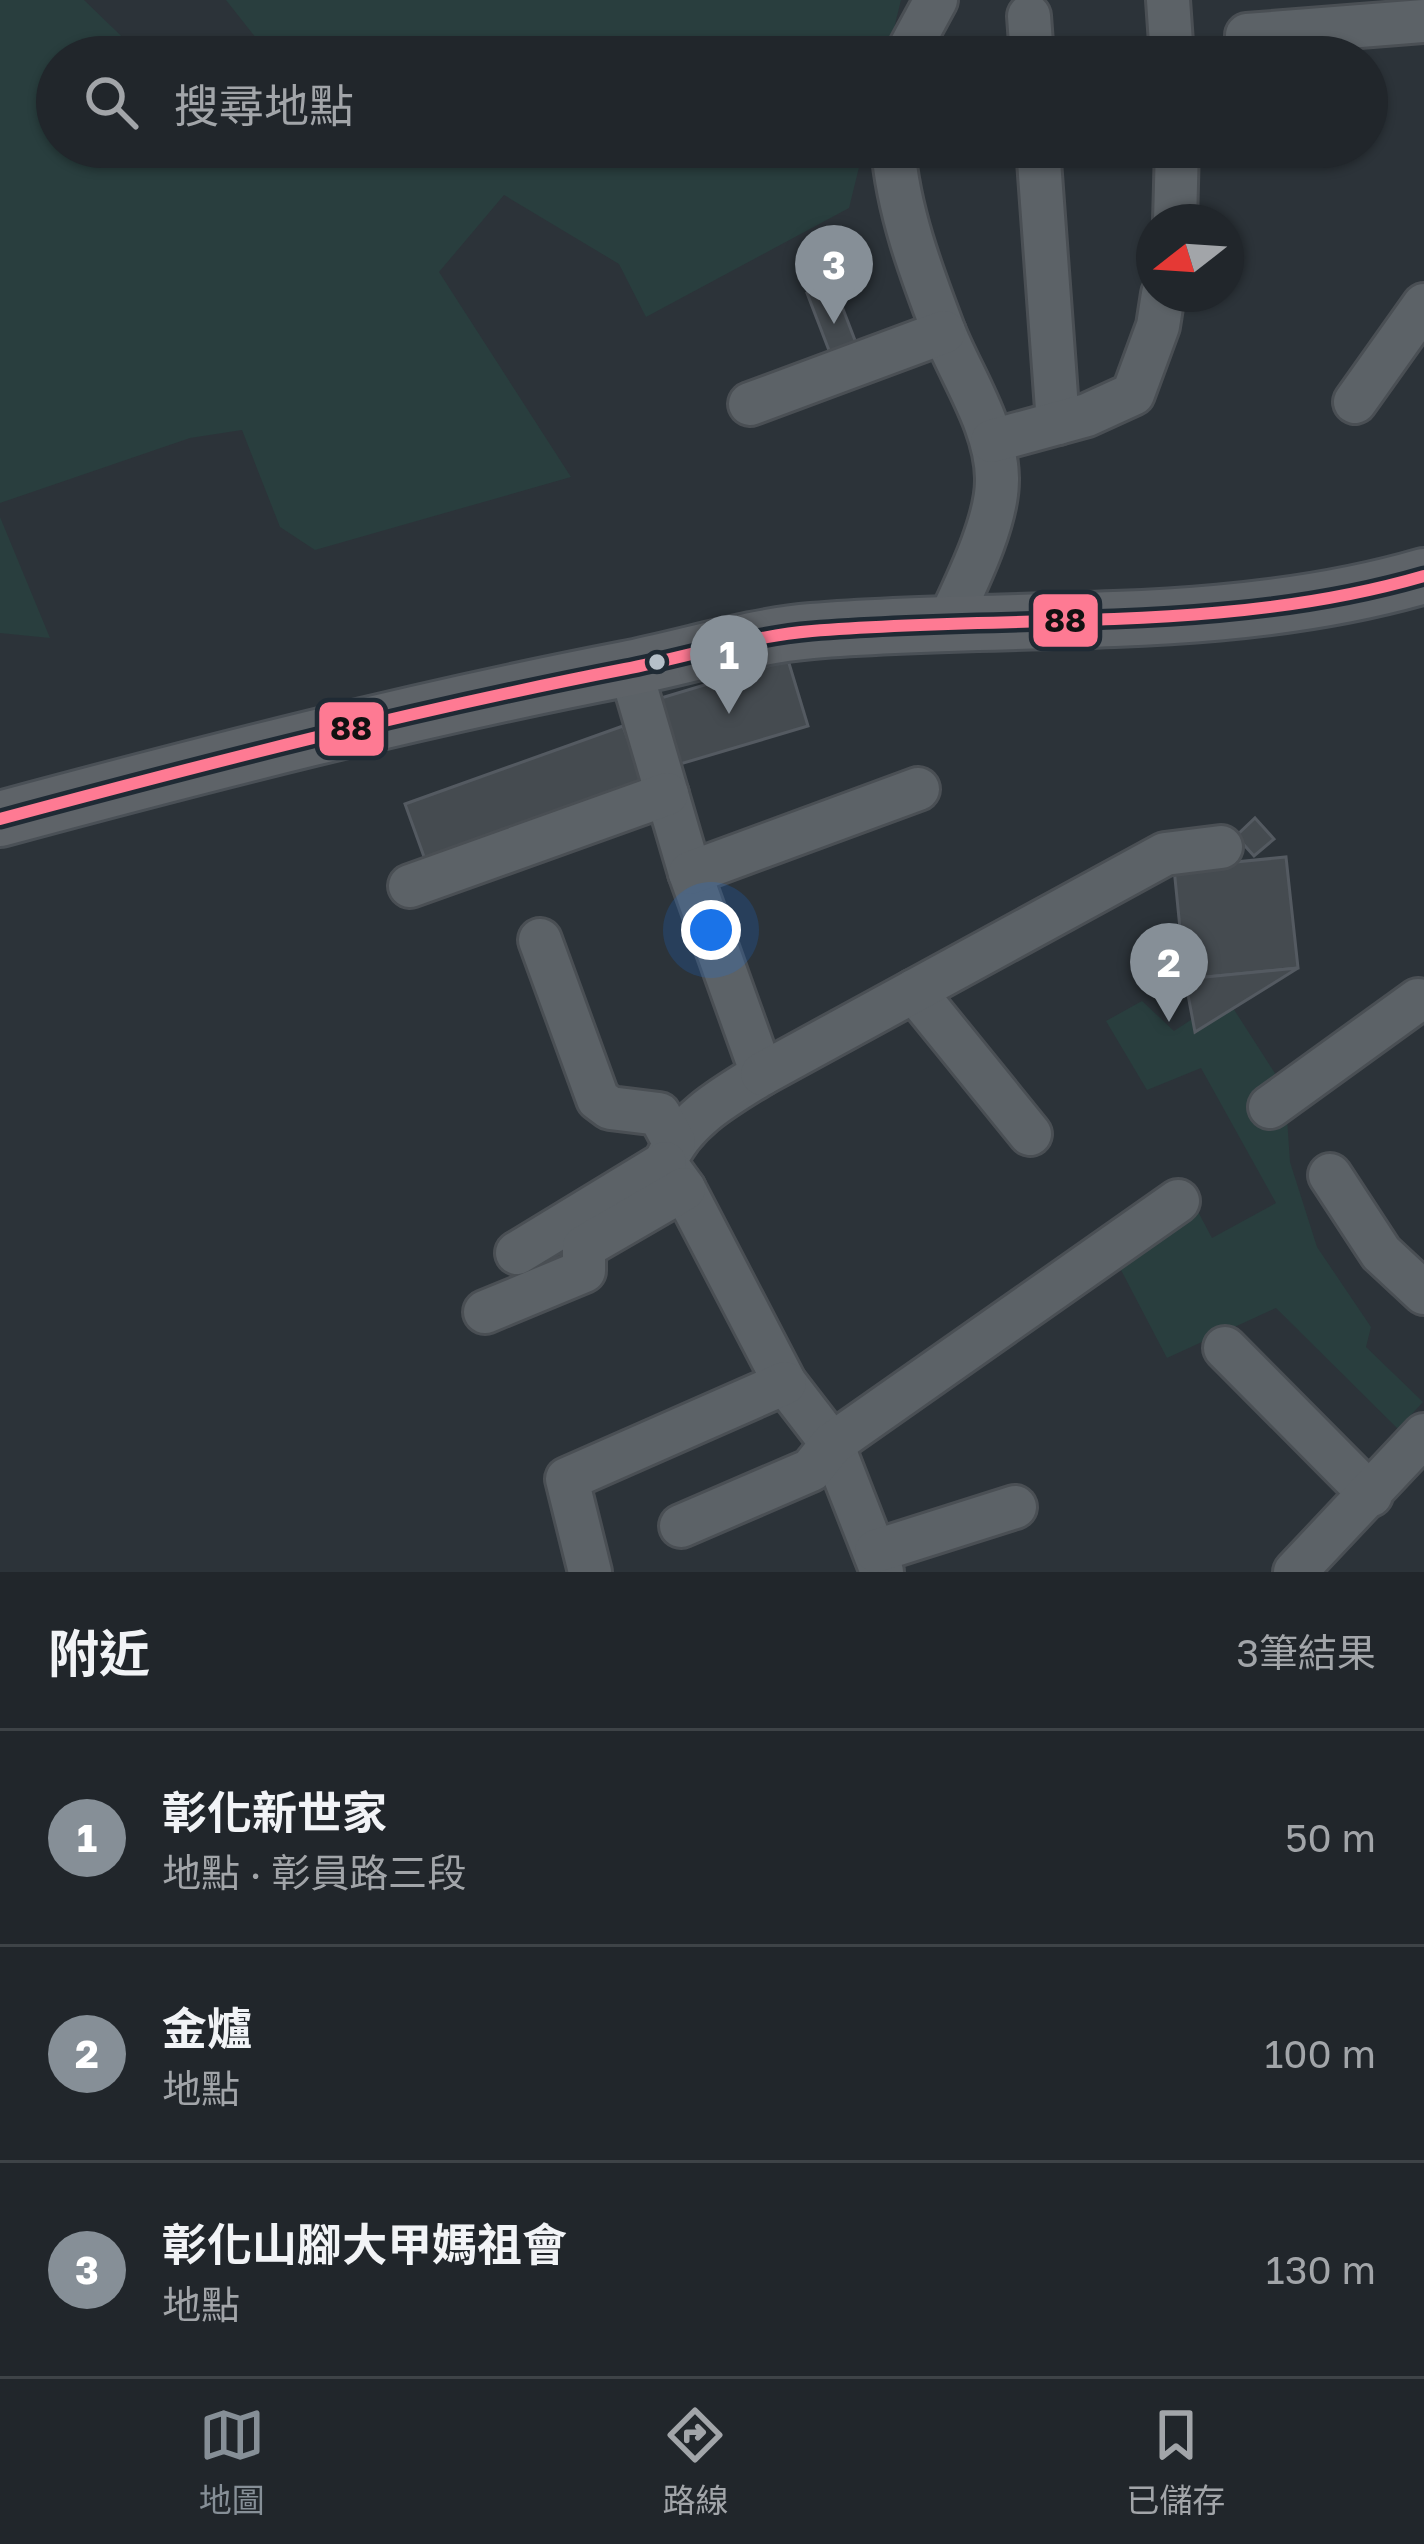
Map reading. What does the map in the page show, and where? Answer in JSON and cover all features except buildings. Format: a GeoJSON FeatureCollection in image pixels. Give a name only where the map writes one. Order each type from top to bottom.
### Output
{"type":"FeatureCollection","features":[{"type":"Feature","properties":{"kind":"main road"},"geometry":{"type":"LineString","coordinates":[[0,819],[280,744],[506,692],[807,632],[1124,620],[1286,605],[1424,576]]}},
{"type":"Feature","properties":{"kind":"street"},"geometry":{"type":"LineString","coordinates":[[916,36],[936,0]]}},
{"type":"Feature","properties":{"kind":"street"},"geometry":{"type":"LineString","coordinates":[[1168,0],[1171,36]]}},
{"type":"Feature","properties":{"kind":"street"},"geometry":{"type":"LineString","coordinates":[[1247,35],[1424,21]]}},
{"type":"Feature","properties":{"kind":"street"},"geometry":{"type":"LineString","coordinates":[[895,168],[897,197],[944,332],[992,441],[998,482],[979,556],[947,626]]}},
{"type":"Feature","properties":{"kind":"street"},"geometry":{"type":"LineString","coordinates":[[1040,168],[1058,423]]}},
{"type":"Feature","properties":{"kind":"street"},"geometry":{"type":"LineString","coordinates":[[1175,204],[1176,168]]}},
{"type":"Feature","properties":{"kind":"street"},"geometry":{"type":"LineString","coordinates":[[1355,402],[1424,305]]}},
{"type":"Feature","properties":{"kind":"street"},"geometry":{"type":"LineString","coordinates":[[992,441],[1087,415],[1133,394],[1160,312]]}},
{"type":"Feature","properties":{"kind":"street"},"geometry":{"type":"LineString","coordinates":[[750,404],[944,332]]}},
{"type":"Feature","properties":{"kind":"street"},"geometry":{"type":"LineString","coordinates":[[630,668],[690,873],[762,1074]]}},
{"type":"Feature","properties":{"kind":"street"},"geometry":{"type":"LineString","coordinates":[[690,873],[918,789]]}},
{"type":"Feature","properties":{"kind":"street"},"geometry":{"type":"LineString","coordinates":[[410,886],[667,794]]}},
{"type":"Feature","properties":{"kind":"street"},"geometry":{"type":"LineString","coordinates":[[484,1312],[584,1271],[584,1247],[674,1165],[716,1102],[1165,854],[1221,847]]}},
{"type":"Feature","properties":{"kind":"street"},"geometry":{"type":"LineString","coordinates":[[540,940],[598,1099],[610,1108],[659,1114],[674,1165],[785,1383],[832,1444],[879,1561],[1015,1507]]}},
{"type":"Feature","properties":{"kind":"street"},"geometry":{"type":"LineString","coordinates":[[914,991],[1030,1134]]}},
{"type":"Feature","properties":{"kind":"street"},"geometry":{"type":"LineString","coordinates":[[1270,1107],[1422,1001]]}},
{"type":"Feature","properties":{"kind":"street"},"geometry":{"type":"LineString","coordinates":[[517,1253],[674,1165]]}},
{"type":"Feature","properties":{"kind":"street"},"geometry":{"type":"LineString","coordinates":[[1330,1175],[1381,1253],[1424,1294]]}},
{"type":"Feature","properties":{"kind":"street"},"geometry":{"type":"LineString","coordinates":[[681,1526],[811,1470],[832,1444],[1178,1201]]}},
{"type":"Feature","properties":{"kind":"street"},"geometry":{"type":"LineString","coordinates":[[1225,1348],[1371,1495]]}},
{"type":"Feature","properties":{"kind":"street"},"geometry":{"type":"LineString","coordinates":[[590,1572],[566,1479],[785,1383]]}},
{"type":"Feature","properties":{"kind":"street"},"geometry":{"type":"LineString","coordinates":[[1295,1572],[1424,1435]]}},
{"type":"Feature","properties":{"kind":"green space"},"geometry":{"type":"Polygon","coordinates":[[[0,0],[84,0],[121,36],[36,36],[36,168],[859,168],[849,208],[646,317],[619,264],[504,195],[439,272],[571,477],[315,550],[280,527],[242,430],[190,438],[0,503],[0,0]]]}},
{"type":"Feature","properties":{"kind":"green space"},"geometry":{"type":"Polygon","coordinates":[[[226,0],[901,0],[892,36],[254,36],[226,0]]]}},
{"type":"Feature","properties":{"kind":"green space"},"geometry":{"type":"Polygon","coordinates":[[[0,517],[50,638],[0,633],[0,517]]]}},
{"type":"Feature","properties":{"kind":"green space"},"geometry":{"type":"Polygon","coordinates":[[[1226,997],[1285,1089],[1290,1162],[1317,1247],[1371,1327],[1366,1347],[1423,1402],[1398,1429],[1276,1308],[1167,1358],[1110,1249],[1187,1191],[1212,1238],[1276,1203],[1201,1068],[1147,1090],[1106,1021],[1142,1001],[1174,1031],[1226,997]]]}},
{"type":"Feature","properties":{"kind":"transit line","name":"88"},"geometry":{"type":"LineString","coordinates":[[0,819],[389,720],[765,637],[888,626],[1120,619],[1273,607],[1424,576]]}},
{"type":"Feature","properties":{"kind":"place","name":"彰化山腳大甲媽祖會"},"geometry":{"type":"Point","coordinates":[834,324]}},
{"type":"Feature","properties":{"kind":"place","name":"彰化新世家"},"geometry":{"type":"Point","coordinates":[729,714]}},
{"type":"Feature","properties":{"kind":"place","name":"金爐"},"geometry":{"type":"Point","coordinates":[1169,1022]}}]}
